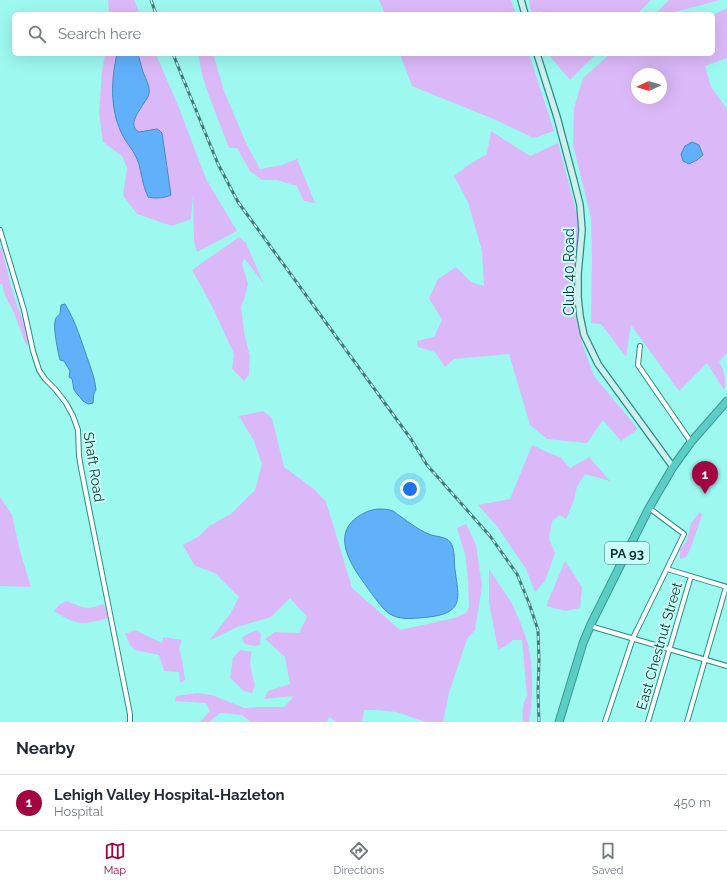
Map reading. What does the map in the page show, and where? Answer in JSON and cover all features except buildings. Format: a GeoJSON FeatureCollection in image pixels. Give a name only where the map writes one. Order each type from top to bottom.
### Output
{"type":"FeatureCollection","features":[{"type":"Feature","properties":{"kind":"highway","name":"PA 93"},"geometry":{"type":"LineString","coordinates":[[559,722],[583,643],[590,626],[649,508],[673,468],[691,442],[727,401]]}},
{"type":"Feature","properties":{"kind":"street"},"geometry":{"type":"LineString","coordinates":[[521,0],[524,12]]}},
{"type":"Feature","properties":{"kind":"street","name":"Club 40 Road"},"geometry":{"type":"LineString","coordinates":[[538,56],[559,124],[580,205],[582,230],[578,274],[578,297],[584,335],[598,364],[673,468]]}},
{"type":"Feature","properties":{"kind":"street","name":"Shaft Road"},"geometry":{"type":"LineString","coordinates":[[0,230],[24,310],[33,351],[39,370],[45,379],[56,389],[66,404],[73,416],[78,430],[81,468],[130,714],[130,722]]}},
{"type":"Feature","properties":{"kind":"street"},"geometry":{"type":"LineString","coordinates":[[640,346],[638,365],[691,442]]}},
{"type":"Feature","properties":{"kind":"street"},"geometry":{"type":"LineString","coordinates":[[605,722],[633,638],[684,534],[649,508]]}},
{"type":"Feature","properties":{"kind":"street"},"geometry":{"type":"LineString","coordinates":[[667,569],[727,587],[687,722]]}},
{"type":"Feature","properties":{"kind":"street","name":"East Chestnut Street"},"geometry":{"type":"LineString","coordinates":[[648,722],[691,576]]}},
{"type":"Feature","properties":{"kind":"street"},"geometry":{"type":"LineString","coordinates":[[590,626],[727,666]]}},
{"type":"Feature","properties":{"kind":"shaded area"},"geometry":{"type":"Polygon","coordinates":[[[108,0],[134,0],[139,12],[109,12],[108,0]]]}},
{"type":"Feature","properties":{"kind":"shaded area"},"geometry":{"type":"Polygon","coordinates":[[[379,0],[511,0],[515,12],[384,12],[379,0]]]}},
{"type":"Feature","properties":{"kind":"shaded area"},"geometry":{"type":"Polygon","coordinates":[[[529,0],[651,0],[639,12],[531,12],[529,0]]]}},
{"type":"Feature","properties":{"kind":"shaded area"},"geometry":{"type":"Polygon","coordinates":[[[669,0],[720,0],[675,12],[657,12],[669,0]]]}},
{"type":"Feature","properties":{"kind":"shaded area"},"geometry":{"type":"Polygon","coordinates":[[[727,8],[727,58],[705,66],[711,87],[727,109],[727,353],[719,362],[724,372],[724,390],[707,363],[679,391],[631,325],[626,357],[601,324],[591,323],[591,218],[573,145],[574,108],[583,78],[608,56],[715,56],[715,14],[727,8]]]}},
{"type":"Feature","properties":{"kind":"shaded area"},"geometry":{"type":"Polygon","coordinates":[[[105,56],[157,56],[179,108],[206,179],[237,231],[197,252],[194,241],[193,195],[191,219],[172,226],[137,214],[123,195],[127,168],[122,156],[103,142],[99,114],[105,56]]]}},
{"type":"Feature","properties":{"kind":"shaded area"},"geometry":{"type":"Polygon","coordinates":[[[198,56],[214,56],[224,91],[246,143],[260,169],[282,165],[297,159],[315,203],[304,201],[297,186],[277,180],[262,180],[250,171],[237,148],[229,148],[203,78],[198,56]]]}},
{"type":"Feature","properties":{"kind":"shaded area"},"geometry":{"type":"Polygon","coordinates":[[[401,56],[530,56],[554,131],[534,138],[496,120],[412,86],[401,56]]]}},
{"type":"Feature","properties":{"kind":"shaded area"},"geometry":{"type":"Polygon","coordinates":[[[550,56],[594,56],[570,80],[550,56]]]}},
{"type":"Feature","properties":{"kind":"shaded area"},"geometry":{"type":"Polygon","coordinates":[[[491,131],[530,156],[558,143],[580,226],[573,308],[583,346],[594,376],[638,429],[621,441],[603,420],[587,443],[547,439],[530,425],[509,354],[454,359],[445,367],[435,352],[418,347],[417,341],[434,337],[442,320],[429,298],[438,279],[456,267],[471,282],[484,286],[482,251],[468,202],[454,176],[487,154],[491,131]]]}},
{"type":"Feature","properties":{"kind":"shaded area"},"geometry":{"type":"Polygon","coordinates":[[[239,237],[246,243],[264,284],[244,258],[242,264],[248,284],[241,306],[244,332],[250,356],[249,375],[244,381],[232,369],[234,354],[212,306],[192,270],[239,237]]]}},
{"type":"Feature","properties":{"kind":"shaded area"},"geometry":{"type":"Polygon","coordinates":[[[0,247],[2,249],[12,290],[25,324],[29,342],[26,345],[13,310],[5,296],[2,284],[0,284],[0,247]]]}},
{"type":"Feature","properties":{"kind":"shaded area"},"geometry":{"type":"Polygon","coordinates":[[[263,411],[272,418],[284,467],[314,489],[326,502],[352,588],[400,630],[454,618],[466,613],[469,607],[468,579],[465,554],[457,528],[466,524],[476,545],[482,586],[475,630],[467,639],[449,693],[443,722],[426,722],[396,712],[364,710],[362,722],[336,722],[329,717],[327,722],[251,722],[242,715],[220,713],[209,722],[200,722],[210,711],[206,703],[175,701],[176,696],[197,693],[212,695],[244,708],[284,707],[294,696],[264,699],[268,691],[290,684],[285,657],[265,639],[275,632],[299,633],[307,617],[290,598],[271,617],[237,627],[209,641],[230,614],[239,597],[215,573],[195,566],[183,545],[199,536],[209,526],[231,514],[255,490],[262,464],[254,441],[239,416],[263,411]]]}},
{"type":"Feature","properties":{"kind":"shaded area"},"geometry":{"type":"Polygon","coordinates":[[[532,445],[560,457],[570,468],[589,457],[610,481],[585,474],[577,486],[574,500],[566,519],[560,515],[552,521],[549,539],[555,553],[545,581],[535,592],[526,569],[496,525],[478,505],[510,499],[532,445]]]}},
{"type":"Feature","properties":{"kind":"shaded area"},"geometry":{"type":"Polygon","coordinates":[[[0,497],[12,515],[20,551],[31,587],[0,586],[0,497]]]}},
{"type":"Feature","properties":{"kind":"shaded area"},"geometry":{"type":"Polygon","coordinates":[[[700,512],[702,515],[690,550],[686,557],[680,559],[680,550],[687,540],[691,523],[700,512]]]}},
{"type":"Feature","properties":{"kind":"shaded area"},"geometry":{"type":"Polygon","coordinates":[[[565,561],[582,587],[580,608],[566,611],[546,606],[565,561]]]}},
{"type":"Feature","properties":{"kind":"shaded area"},"geometry":{"type":"Polygon","coordinates":[[[489,569],[511,602],[517,614],[529,648],[532,671],[532,688],[529,722],[523,722],[523,705],[527,696],[522,640],[513,640],[504,647],[498,649],[489,603],[489,569]]]}},
{"type":"Feature","properties":{"kind":"shaded area"},"geometry":{"type":"Polygon","coordinates":[[[66,601],[88,608],[104,604],[108,618],[86,623],[72,621],[54,611],[60,604],[66,601]]]}},
{"type":"Feature","properties":{"kind":"shaded area"},"geometry":{"type":"Polygon","coordinates":[[[135,630],[162,643],[163,637],[182,640],[179,649],[185,680],[180,683],[179,672],[164,671],[159,655],[135,650],[130,645],[125,634],[135,630]]]}},
{"type":"Feature","properties":{"kind":"shaded area"},"geometry":{"type":"Polygon","coordinates":[[[256,631],[261,633],[260,645],[255,646],[245,644],[242,638],[249,633],[256,631]]]}},
{"type":"Feature","properties":{"kind":"shaded area"},"geometry":{"type":"Polygon","coordinates":[[[240,650],[252,652],[250,665],[255,685],[252,693],[244,691],[230,678],[233,658],[240,650]]]}},
{"type":"Feature","properties":{"kind":"water"},"geometry":{"type":"Polygon","coordinates":[[[117,56],[139,56],[148,85],[149,94],[137,114],[134,124],[135,128],[139,132],[157,129],[162,133],[171,195],[157,198],[148,197],[137,159],[117,123],[113,104],[114,74],[117,56]]]}},
{"type":"Feature","properties":{"kind":"water"},"geometry":{"type":"Polygon","coordinates":[[[692,142],[699,145],[703,155],[689,164],[683,161],[681,154],[685,146],[692,142]]]}},
{"type":"Feature","properties":{"kind":"water"},"geometry":{"type":"Polygon","coordinates":[[[65,304],[76,325],[95,383],[96,390],[94,393],[93,403],[88,404],[83,401],[74,390],[72,379],[69,377],[70,371],[64,361],[60,360],[55,321],[60,314],[61,305],[65,304]]]}},
{"type":"Feature","properties":{"kind":"water"},"geometry":{"type":"Polygon","coordinates":[[[378,509],[393,511],[423,531],[451,542],[454,551],[458,589],[457,602],[454,608],[440,615],[429,617],[399,618],[387,612],[381,606],[356,571],[347,552],[345,543],[345,534],[349,526],[356,518],[366,512],[378,509]]]}},
{"type":"Feature","properties":{"kind":"railway"},"geometry":{"type":"LineString","coordinates":[[151,0],[155,12]]}},
{"type":"Feature","properties":{"kind":"railway"},"geometry":{"type":"LineString","coordinates":[[174,56],[218,164],[238,202],[411,439],[427,465],[490,536],[517,574],[538,630],[539,722]]}},
{"type":"Feature","properties":{"kind":"place","name":"Lehigh Valley Hospital-Hazleton"},"geometry":{"type":"Point","coordinates":[705,494]}}]}
